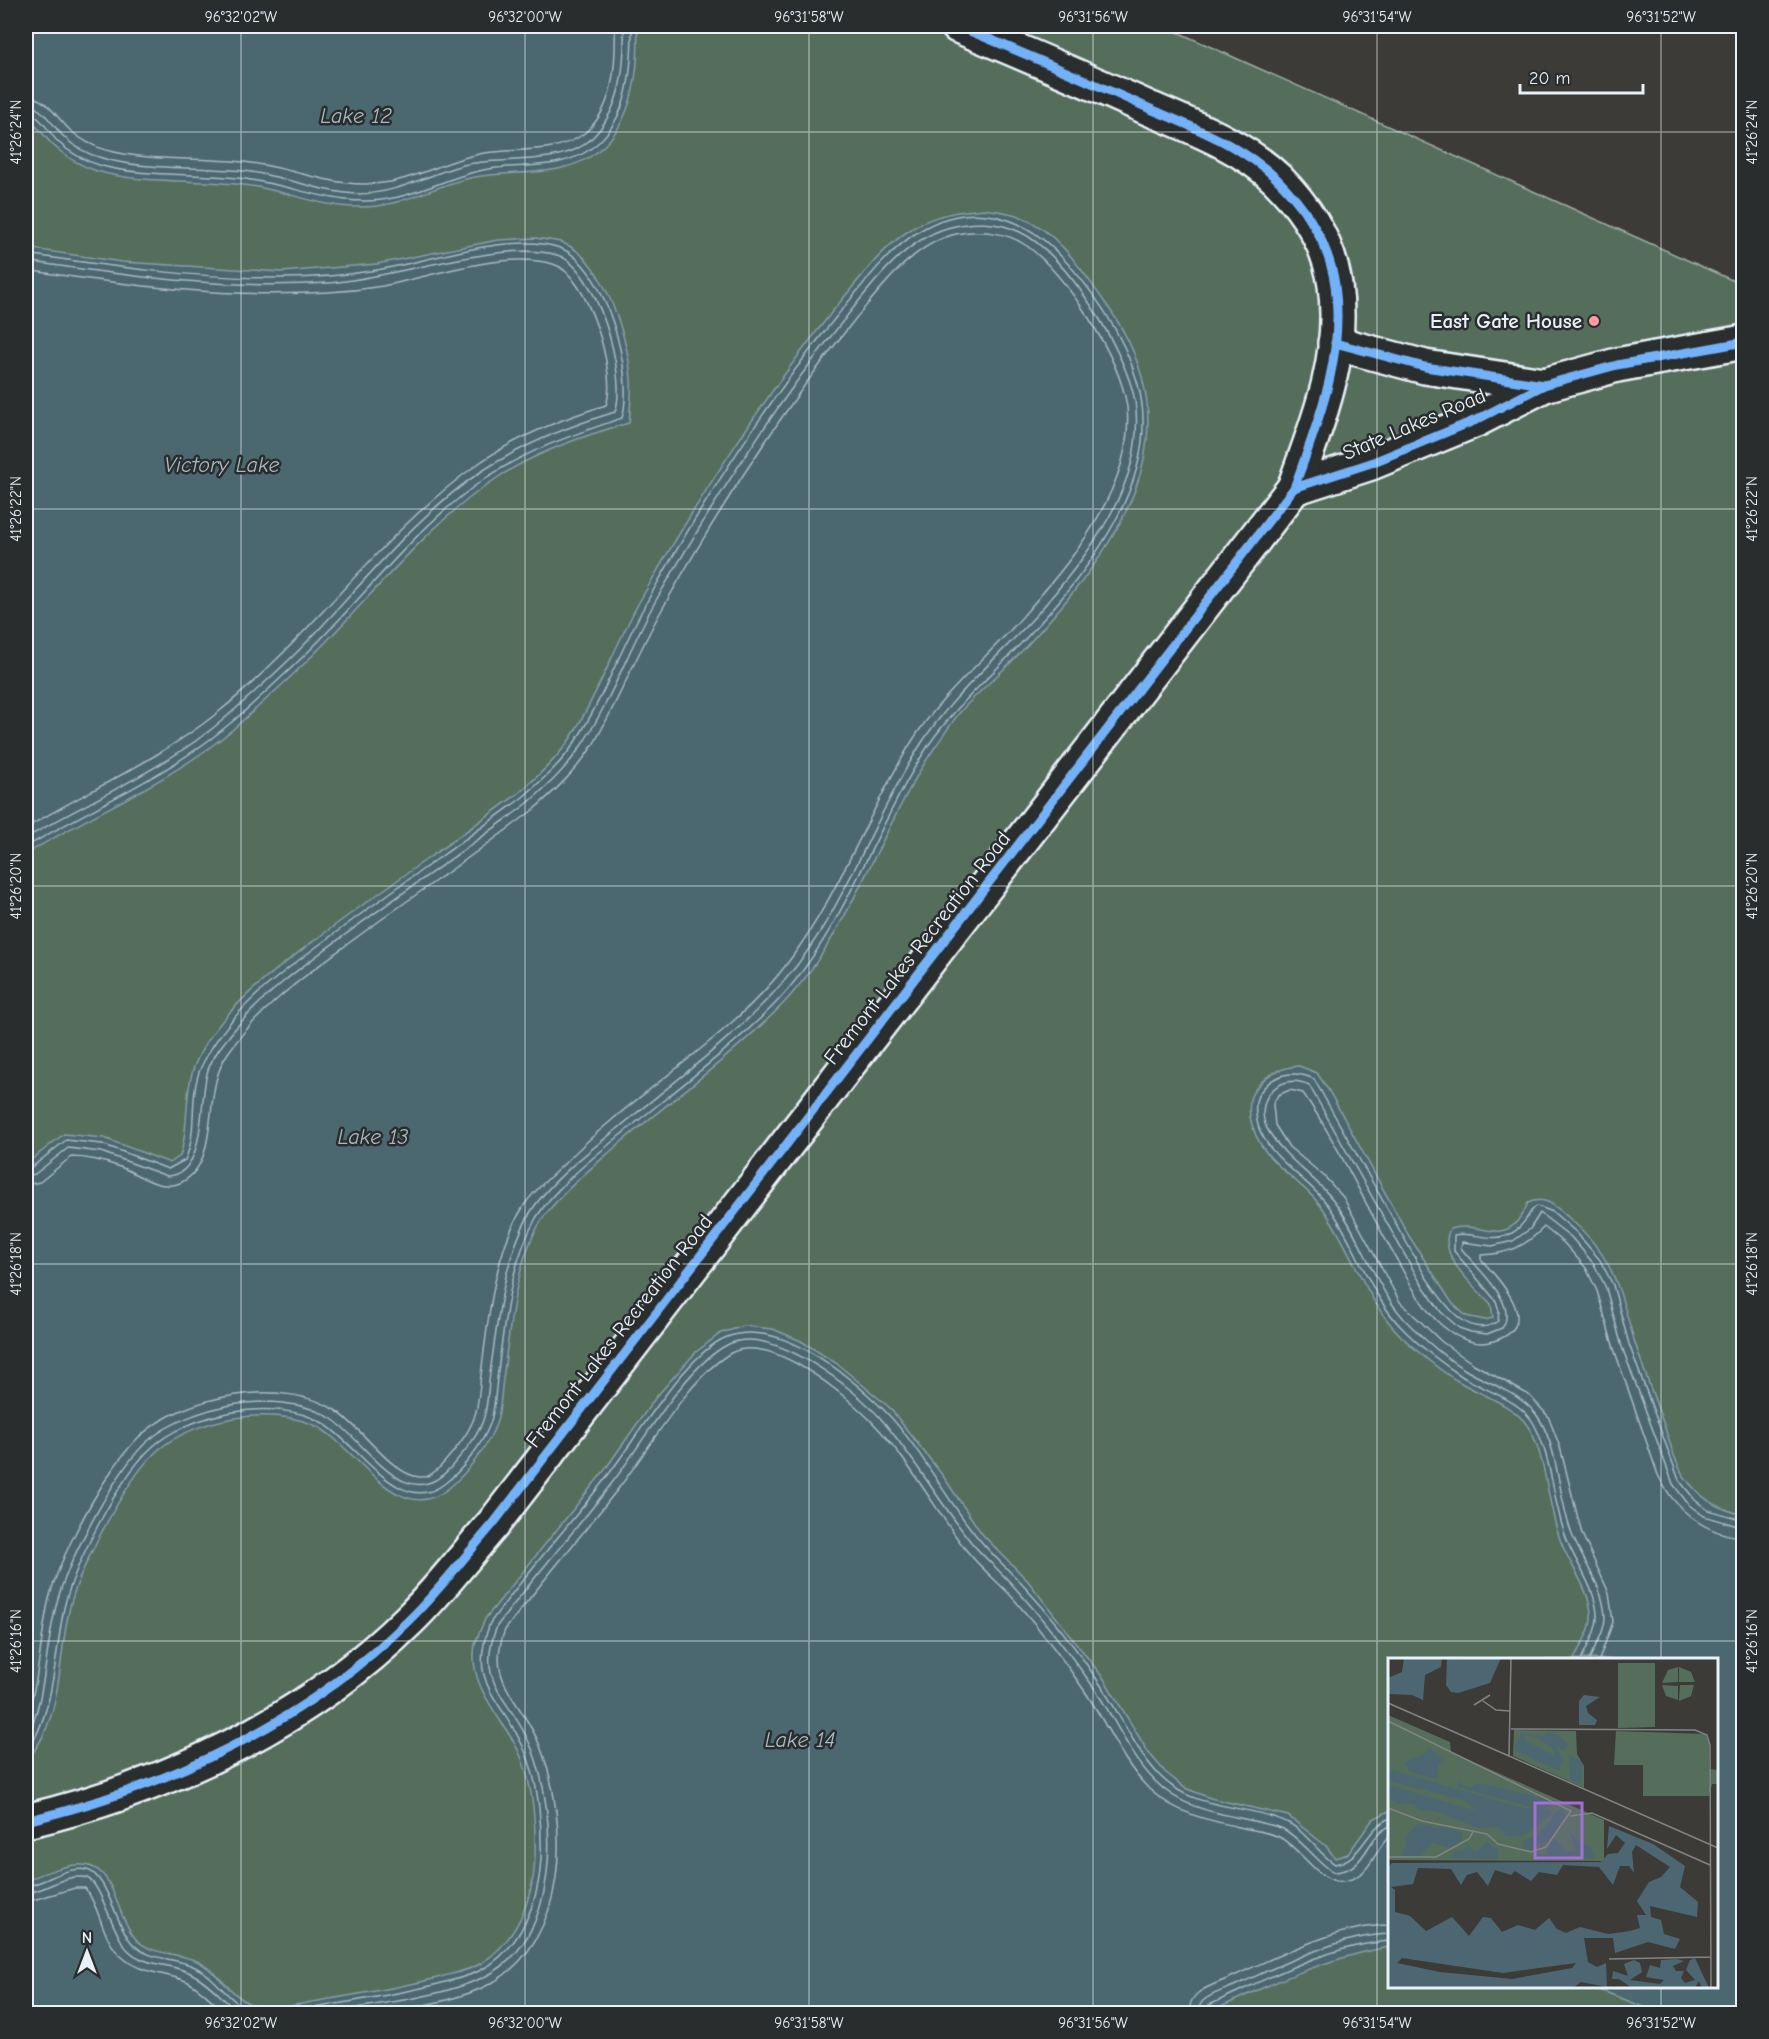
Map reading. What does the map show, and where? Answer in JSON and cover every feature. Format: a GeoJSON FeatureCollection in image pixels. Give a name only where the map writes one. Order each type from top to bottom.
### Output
{"type":"FeatureCollection","features":[{"type":"Feature","properties":{"kind":"street","name":"Fremont Lakes Recreation Road"},"geometry":{"type":"LineString","coordinates":[[26,1821],[77,1809],[164,1778],[217,1752],[299,1708],[341,1679],[409,1620],[493,1524],[1294,488],[1327,395],[1335,343],[1335,287],[1327,253],[1312,223],[1276,179],[1254,161],[1202,132],[958,26]]}},
{"type":"Feature","properties":{"kind":"street","name":"State Lakes Road"},"geometry":{"type":"LineString","coordinates":[[1294,488],[1371,463],[1465,425],[1544,385],[1617,365],[1743,342]]}},
{"type":"Feature","properties":{"kind":"street","name":"State Lakes Road"},"geometry":{"type":"LineString","coordinates":[[1335,343],[1425,368],[1544,385]]}},
{"type":"Feature","properties":{"kind":"green space"},"geometry":{"type":"Polygon","coordinates":[[[26,26],[1164,26],[1743,285],[1743,2013],[26,2014],[26,26]]]}},
{"type":"Feature","properties":{"kind":"water","name":"Lake 12"},"geometry":{"type":"Polygon","coordinates":[[[26,26],[637,26],[638,42],[635,76],[627,110],[610,139],[584,160],[552,170],[466,179],[400,201],[357,207],[317,202],[251,186],[133,178],[91,169],[74,161],[54,146],[26,118],[26,26]]]}},
{"type":"Feature","properties":{"kind":"water","name":"Lake 13"},"geometry":{"type":"Polygon","coordinates":[[[985,209],[1019,216],[1033,222],[1057,242],[1068,253],[1106,304],[1134,354],[1147,401],[1146,447],[1134,491],[1114,534],[1086,575],[1054,615],[1019,654],[958,714],[948,728],[915,779],[844,917],[802,981],[759,1028],[591,1168],[562,1195],[546,1214],[527,1250],[521,1271],[512,1316],[498,1419],[482,1450],[463,1475],[449,1488],[431,1498],[413,1499],[396,1493],[379,1481],[333,1437],[318,1427],[300,1420],[279,1416],[235,1418],[192,1430],[173,1440],[145,1463],[133,1480],[120,1499],[86,1564],[72,1599],[67,1620],[58,1684],[48,1725],[39,1744],[26,1761],[26,1164],[64,1134],[104,1138],[170,1163],[180,1156],[192,1073],[207,1041],[222,1022],[239,1003],[278,968],[519,793],[547,766],[572,736],[637,606],[682,528],[756,415],[808,342],[874,261],[896,240],[928,220],[944,215],[985,209]]]}},
{"type":"Feature","properties":{"kind":"water","name":"Victory Lake"},"geometry":{"type":"Polygon","coordinates":[[[536,238],[563,243],[578,252],[591,266],[612,302],[629,363],[631,391],[629,423],[592,434],[538,455],[488,484],[418,544],[312,656],[232,730],[158,781],[26,854],[26,248],[122,262],[282,272],[377,264],[498,240],[536,238]]]}},
{"type":"Feature","properties":{"kind":"water"},"geometry":{"type":"Polygon","coordinates":[[[1299,1066],[1317,1073],[1409,1236],[1452,1303],[1466,1316],[1485,1320],[1493,1318],[1491,1304],[1467,1280],[1453,1260],[1447,1239],[1450,1229],[1462,1227],[1503,1231],[1520,1218],[1528,1203],[1540,1200],[1554,1206],[1584,1232],[1596,1246],[1613,1274],[1642,1364],[1681,1470],[1690,1484],[1703,1497],[1717,1506],[1743,1515],[1743,2013],[1659,2013],[1595,1988],[1718,1988],[1718,1658],[1574,1658],[1589,1629],[1590,1608],[1584,1589],[1561,1542],[1543,1465],[1533,1436],[1527,1425],[1514,1412],[1447,1374],[1402,1337],[1369,1292],[1324,1210],[1262,1147],[1250,1117],[1252,1094],[1263,1080],[1285,1068],[1299,1066]]]}},
{"type":"Feature","properties":{"kind":"water","name":"Lake 14"},"geometry":{"type":"Polygon","coordinates":[[[744,1326],[773,1329],[801,1341],[836,1363],[889,1407],[943,1476],[982,1534],[1028,1581],[1104,1679],[1148,1752],[1165,1772],[1185,1788],[1210,1798],[1288,1816],[1326,1846],[1335,1858],[1348,1854],[1373,1819],[1388,1812],[1388,1947],[1319,1966],[1273,1983],[1206,2014],[26,2013],[26,1882],[64,1867],[82,1865],[94,1868],[104,1875],[127,1926],[141,1944],[157,1951],[199,1962],[242,1999],[257,2006],[285,2007],[418,1983],[470,1969],[493,1955],[513,1932],[531,1890],[534,1874],[535,1832],[533,1805],[524,1764],[512,1739],[481,1688],[476,1674],[474,1660],[478,1635],[485,1619],[604,1471],[656,1397],[696,1352],[721,1333],[744,1326]]]}},
{"type":"Feature","properties":{"kind":"cycle path"},"geometry":{"type":"LineString","coordinates":[[26,1821],[130,1790],[231,1747],[279,1720],[325,1690],[368,1657],[420,1609],[493,1524],[1294,488],[1320,414],[1333,363],[1336,338],[1337,312],[1332,270],[1322,241],[1307,214],[1277,179],[1232,146],[1180,121],[958,26]]}},
{"type":"Feature","properties":{"kind":"cycle path"},"geometry":{"type":"LineString","coordinates":[[1294,488],[1371,463],[1476,420],[1544,385],[1617,365],[1744,342]]}},
{"type":"Feature","properties":{"kind":"cycle path"},"geometry":{"type":"LineString","coordinates":[[1335,343],[1425,367],[1544,385]]}},
{"type":"Feature","properties":{"kind":"place","name":"East Gate House"},"geometry":{"type":"Point","coordinates":[1594,321]}}]}
